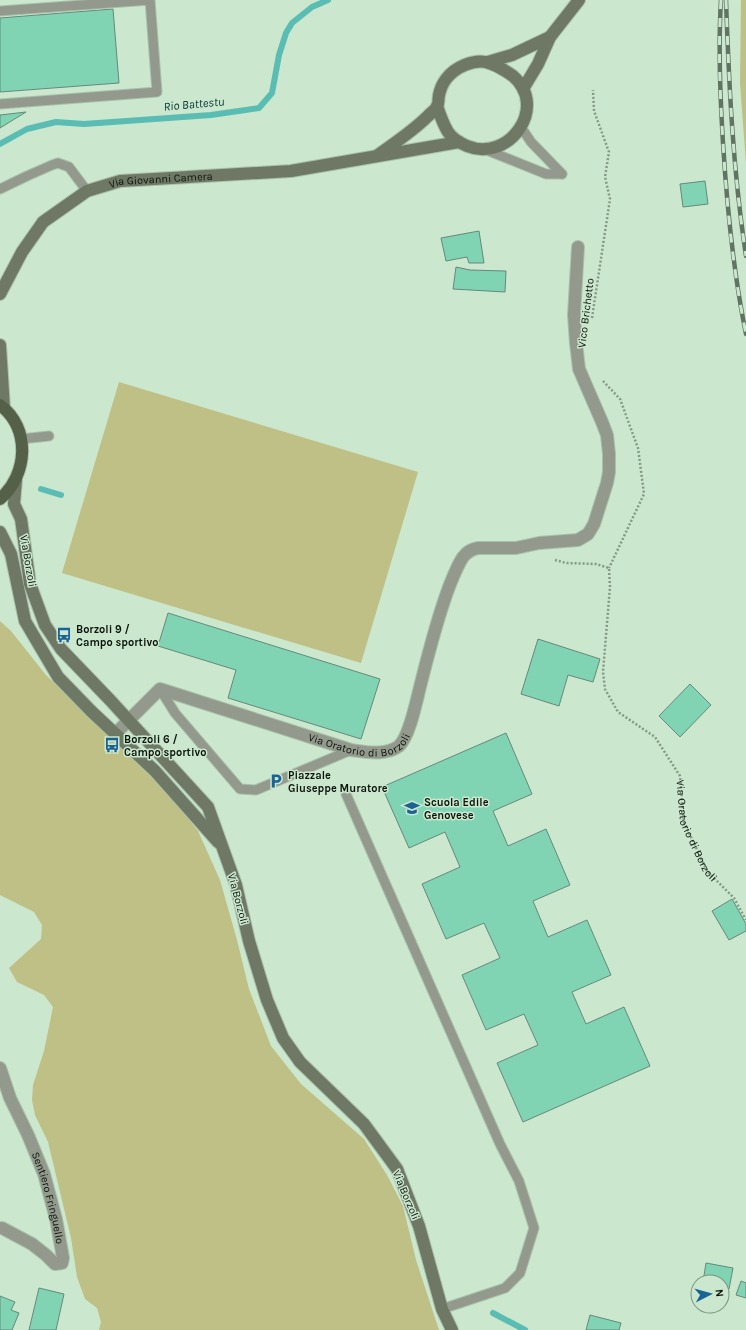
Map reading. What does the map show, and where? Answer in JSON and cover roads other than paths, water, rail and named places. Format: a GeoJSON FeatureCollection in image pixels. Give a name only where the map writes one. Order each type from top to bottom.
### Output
{"type":"FeatureCollection","features":[{"type":"Feature","properties":{"kind":"main road"},"geometry":{"type":"LineString","coordinates":[[523,88],[538,64],[550,37],[580,0]]}},
{"type":"Feature","properties":{"kind":"main road"},"geometry":{"type":"LineString","coordinates":[[488,62],[504,69],[515,78],[523,88],[527,100],[526,114],[522,128],[502,145],[484,149],[471,147],[459,142],[448,133],[437,106],[439,93],[446,79],[456,69],[473,62],[488,62],[512,55],[550,37]]}},
{"type":"Feature","properties":{"kind":"main road"},"geometry":{"type":"LineString","coordinates":[[374,158],[416,128],[437,106]]}},
{"type":"Feature","properties":{"kind":"main road","name":"Via Giovanni Camera"},"geometry":{"type":"LineString","coordinates":[[0,294],[22,252],[43,222],[87,191],[120,181],[291,171],[374,158],[459,142]]}},
{"type":"Feature","properties":{"kind":"main road"},"geometry":{"type":"LineString","coordinates":[[0,345],[2,407]]}},
{"type":"Feature","properties":{"kind":"main road","name":"Via Borzoli"},"geometry":{"type":"LineString","coordinates":[[2,407],[15,423],[21,439],[22,460],[16,480],[14,504],[21,519],[30,584],[45,625],[61,649],[208,807],[236,885],[249,940],[267,1000],[283,1038],[300,1062],[364,1124],[397,1169],[419,1226],[442,1309],[452,1330]]}},
{"type":"Feature","properties":{"kind":"main road","name":"Via Borzoli"},"geometry":{"type":"LineString","coordinates":[[0,499],[16,480]]}},
{"type":"Feature","properties":{"kind":"main road"},"geometry":{"type":"LineString","coordinates":[[0,532],[11,554],[25,621],[58,676],[115,734],[155,771],[221,845]]}},
{"type":"Feature","properties":{"kind":"street","name":"Via Oratorio di Borzoli"},"geometry":{"type":"LineString","coordinates":[[160,689],[351,750],[383,752],[400,745],[404,740],[416,704],[437,623],[454,574],[460,562],[468,552],[473,548],[516,548],[539,543],[578,540],[588,534],[594,524],[607,483],[609,472],[609,454],[602,422],[579,369],[574,315],[578,247]]}},
{"type":"Feature","properties":{"kind":"street"},"geometry":{"type":"LineString","coordinates":[[115,734],[160,689]]}},
{"type":"Feature","properties":{"kind":"street","name":"Sentiero Fringuello"},"geometry":{"type":"LineString","coordinates":[[0,1068],[10,1098],[28,1135],[44,1174],[56,1219],[63,1258],[62,1263],[55,1264],[32,1244],[2,1228]]}},
{"type":"Feature","properties":{"kind":"lane"},"geometry":{"type":"LineString","coordinates":[[0,11],[150,0],[157,92],[0,104]]}},
{"type":"Feature","properties":{"kind":"lane"},"geometry":{"type":"LineString","coordinates":[[484,149],[546,174],[562,174],[531,142],[522,128]]}},
{"type":"Feature","properties":{"kind":"lane"},"geometry":{"type":"LineString","coordinates":[[0,189],[39,170],[58,163],[68,167],[87,191]]}},
{"type":"Feature","properties":{"kind":"lane"},"geometry":{"type":"LineString","coordinates":[[21,439],[49,436]]}},
{"type":"Feature","properties":{"kind":"lane"},"geometry":{"type":"LineString","coordinates":[[160,689],[175,713],[240,789],[256,790],[351,750]]}},
{"type":"Feature","properties":{"kind":"lane"},"geometry":{"type":"LineString","coordinates":[[346,794],[500,1144],[519,1181],[534,1228],[520,1273],[505,1288],[442,1309]]}},
{"type":"Feature","properties":{"kind":"waterway","name":"Rio Battestu"},"geometry":{"type":"LineString","coordinates":[[0,144],[27,129],[56,122],[84,124],[211,115],[259,108],[272,93],[279,55],[286,33],[292,23],[312,7],[328,0]]}},
{"type":"Feature","properties":{"kind":"waterway"},"geometry":{"type":"LineString","coordinates":[[41,489],[61,495]]}},
{"type":"Feature","properties":{"kind":"waterway"},"geometry":{"type":"LineString","coordinates":[[493,1313],[525,1330]]}},
{"type":"Feature","properties":{"kind":"railway"},"geometry":{"type":"LineString","coordinates":[[721,0],[720,72],[725,167],[734,263],[746,334]]}},
{"type":"Feature","properties":{"kind":"railway"},"geometry":{"type":"LineString","coordinates":[[726,0],[732,128],[746,256]]}},
{"type":"Feature","properties":{"kind":"place","name":"Borzoli 9 / Campo sportivo"},"geometry":{"type":"Point","coordinates":[64,635]}},
{"type":"Feature","properties":{"kind":"place","name":"Borzoli 6 / Campo sportivo"},"geometry":{"type":"Point","coordinates":[112,745]}},
{"type":"Feature","properties":{"kind":"place","name":"Piazzale Giuseppe Muratore"},"geometry":{"type":"Point","coordinates":[276,781]}},
{"type":"Feature","properties":{"kind":"place","name":"Scuola Edile Genovese"},"geometry":{"type":"Point","coordinates":[412,808]}}]}
